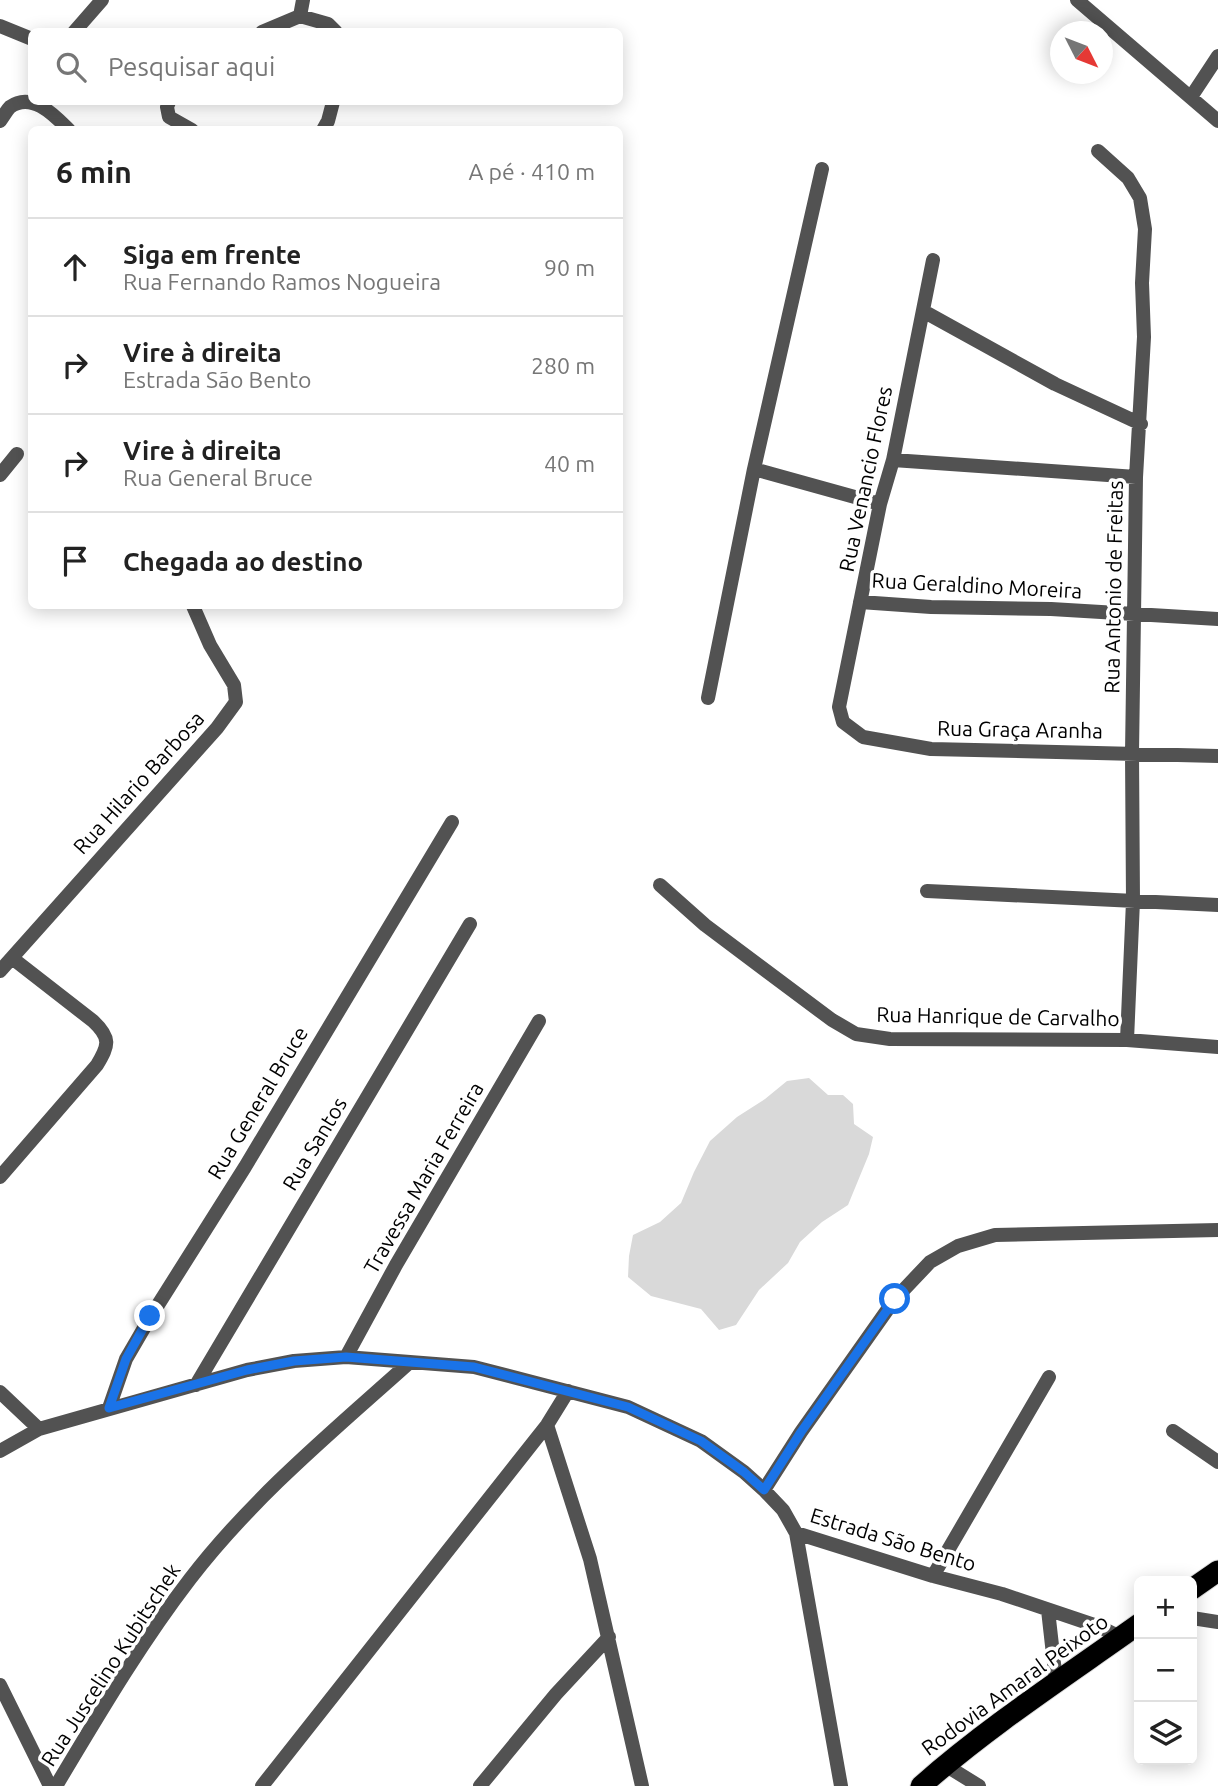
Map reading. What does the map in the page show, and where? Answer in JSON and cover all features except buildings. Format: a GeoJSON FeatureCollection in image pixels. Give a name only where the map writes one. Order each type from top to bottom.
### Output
{"type":"FeatureCollection","features":[{"type":"Feature","properties":{"kind":"highway"},"geometry":{"type":"LineString","coordinates":[[1197,1586],[1218,1572]]}},
{"type":"Feature","properties":{"kind":"highway","name":"Rodovia Amaral Peixoto"},"geometry":{"type":"LineString","coordinates":[[921,1786],[1056,1681],[1134,1627]]}},
{"type":"Feature","properties":{"kind":"street"},"geometry":{"type":"LineString","coordinates":[[78,28],[102,0]]}},
{"type":"Feature","properties":{"kind":"street"},"geometry":{"type":"LineString","coordinates":[[300,16],[303,0]]}},
{"type":"Feature","properties":{"kind":"street"},"geometry":{"type":"LineString","coordinates":[[1077,0],[1218,121]]}},
{"type":"Feature","properties":{"kind":"street"},"geometry":{"type":"LineString","coordinates":[[272,28],[300,16],[328,24],[332,28]]}},
{"type":"Feature","properties":{"kind":"street"},"geometry":{"type":"LineString","coordinates":[[0,26],[28,37]]}},
{"type":"Feature","properties":{"kind":"street"},"geometry":{"type":"LineString","coordinates":[[1191,97],[1218,56]]}},
{"type":"Feature","properties":{"kind":"street"},"geometry":{"type":"LineString","coordinates":[[0,121],[10,107],[28,103]]}},
{"type":"Feature","properties":{"kind":"street"},"geometry":{"type":"LineString","coordinates":[[39,105],[64,126]]}},
{"type":"Feature","properties":{"kind":"street"},"geometry":{"type":"LineString","coordinates":[[168,105],[169,117],[185,126]]}},
{"type":"Feature","properties":{"kind":"street"},"geometry":{"type":"LineString","coordinates":[[325,126],[332,105]]}},
{"type":"Feature","properties":{"kind":"street","name":"Rua Antonio de Freitas"},"geometry":{"type":"LineString","coordinates":[[1098,151],[1128,178],[1140,198],[1145,229],[1141,424],[1136,477],[1133,901],[1127,1040]]}},
{"type":"Feature","properties":{"kind":"street"},"geometry":{"type":"LineString","coordinates":[[708,698],[754,469],[822,169]]}},
{"type":"Feature","properties":{"kind":"street","name":"Rua Venancio Flores"},"geometry":{"type":"LineString","coordinates":[[839,707],[933,260]]}},
{"type":"Feature","properties":{"kind":"street"},"geometry":{"type":"LineString","coordinates":[[923,311],[1055,384],[1141,424]]}},
{"type":"Feature","properties":{"kind":"street"},"geometry":{"type":"LineString","coordinates":[[0,475],[17,454]]}},
{"type":"Feature","properties":{"kind":"street"},"geometry":{"type":"LineString","coordinates":[[893,460],[1136,477]]}},
{"type":"Feature","properties":{"kind":"street"},"geometry":{"type":"LineString","coordinates":[[754,469],[880,504]]}},
{"type":"Feature","properties":{"kind":"street","name":"Rua Geraldino Moreira"},"geometry":{"type":"LineString","coordinates":[[860,602],[1218,619]]}},
{"type":"Feature","properties":{"kind":"street","name":"Rua Hilario Barbosa"},"geometry":{"type":"LineString","coordinates":[[0,971],[218,728],[236,702],[234,685],[210,645],[194,609]]}},
{"type":"Feature","properties":{"kind":"street","name":"Rua Graça Aranha"},"geometry":{"type":"LineString","coordinates":[[839,707],[844,722],[863,737],[931,749],[1218,756]]}},
{"type":"Feature","properties":{"kind":"street","name":"Rua General Bruce"},"geometry":{"type":"LineString","coordinates":[[109,1408],[126,1359],[150,1316],[245,1167],[452,822]]}},
{"type":"Feature","properties":{"kind":"street","name":"Rua Hanrique de Carvalho"},"geometry":{"type":"LineString","coordinates":[[660,885],[728,944],[832,1020],[856,1034],[890,1039],[1127,1040],[1218,1047]]}},
{"type":"Feature","properties":{"kind":"street"},"geometry":{"type":"LineString","coordinates":[[927,891],[1218,905]]}},
{"type":"Feature","properties":{"kind":"street","name":"Rua Santos"},"geometry":{"type":"LineString","coordinates":[[196,1385],[470,924]]}},
{"type":"Feature","properties":{"kind":"street"},"geometry":{"type":"LineString","coordinates":[[0,1177],[97,1065],[106,1048],[106,1037],[93,1021],[12,958]]}},
{"type":"Feature","properties":{"kind":"street","name":"Travessa Maria Ferreira"},"geometry":{"type":"LineString","coordinates":[[346,1357],[396,1265],[539,1021]]}},
{"type":"Feature","properties":{"kind":"street"},"geometry":{"type":"LineString","coordinates":[[764,1490],[808,1422],[895,1299],[930,1262],[958,1246],[995,1234],[1218,1230]]}},
{"type":"Feature","properties":{"kind":"street","name":"Estrada São Bento"},"geometry":{"type":"LineString","coordinates":[[0,1451],[39,1429],[247,1370],[282,1363],[346,1357],[474,1367],[628,1407],[701,1441],[764,1490],[783,1510],[796,1533],[933,1576],[1002,1594],[1100,1627],[1120,1637]]}},
{"type":"Feature","properties":{"kind":"street","name":"Rua Juscelino Kubitschek"},"geometry":{"type":"LineString","coordinates":[[56,1786],[144,1646],[198,1570],[231,1530],[281,1478],[410,1362]]}},
{"type":"Feature","properties":{"kind":"street"},"geometry":{"type":"LineString","coordinates":[[933,1576],[1048,1377]]}},
{"type":"Feature","properties":{"kind":"street"},"geometry":{"type":"LineString","coordinates":[[262,1786],[547,1425],[568,1391]]}},
{"type":"Feature","properties":{"kind":"street"},"geometry":{"type":"LineString","coordinates":[[0,1392],[39,1429]]}},
{"type":"Feature","properties":{"kind":"street"},"geometry":{"type":"LineString","coordinates":[[547,1425],[590,1559],[642,1786]]}},
{"type":"Feature","properties":{"kind":"street"},"geometry":{"type":"LineString","coordinates":[[1173,1431],[1218,1462]]}},
{"type":"Feature","properties":{"kind":"street"},"geometry":{"type":"LineString","coordinates":[[796,1533],[841,1786]]}},
{"type":"Feature","properties":{"kind":"street"},"geometry":{"type":"LineString","coordinates":[[1048,1610],[1056,1681]]}},
{"type":"Feature","properties":{"kind":"street"},"geometry":{"type":"LineString","coordinates":[[1197,1619],[1218,1622]]}},
{"type":"Feature","properties":{"kind":"street"},"geometry":{"type":"LineString","coordinates":[[480,1786],[556,1694],[609,1637]]}},
{"type":"Feature","properties":{"kind":"street"},"geometry":{"type":"LineString","coordinates":[[0,1685],[50,1786]]}},
{"type":"Feature","properties":{"kind":"street"},"geometry":{"type":"LineString","coordinates":[[946,1765],[979,1786]]}},
{"type":"Feature","properties":{"kind":"shaded area"},"geometry":{"type":"Polygon","coordinates":[[[809,1078],[828,1095],[843,1095],[853,1104],[854,1124],[873,1137],[869,1154],[848,1205],[822,1222],[800,1242],[788,1263],[759,1290],[736,1325],[719,1330],[701,1309],[651,1296],[628,1277],[633,1235],[660,1222],[681,1203],[710,1141],[737,1117],[787,1081],[809,1078]]]}},
{"type":"Feature","properties":{"kind":"route"},"geometry":{"type":"LineString","coordinates":[[150,1316],[126,1359],[109,1408],[247,1370],[294,1361],[346,1357],[474,1367],[628,1407],[701,1441],[764,1490],[801,1432],[895,1299]]}}]}
